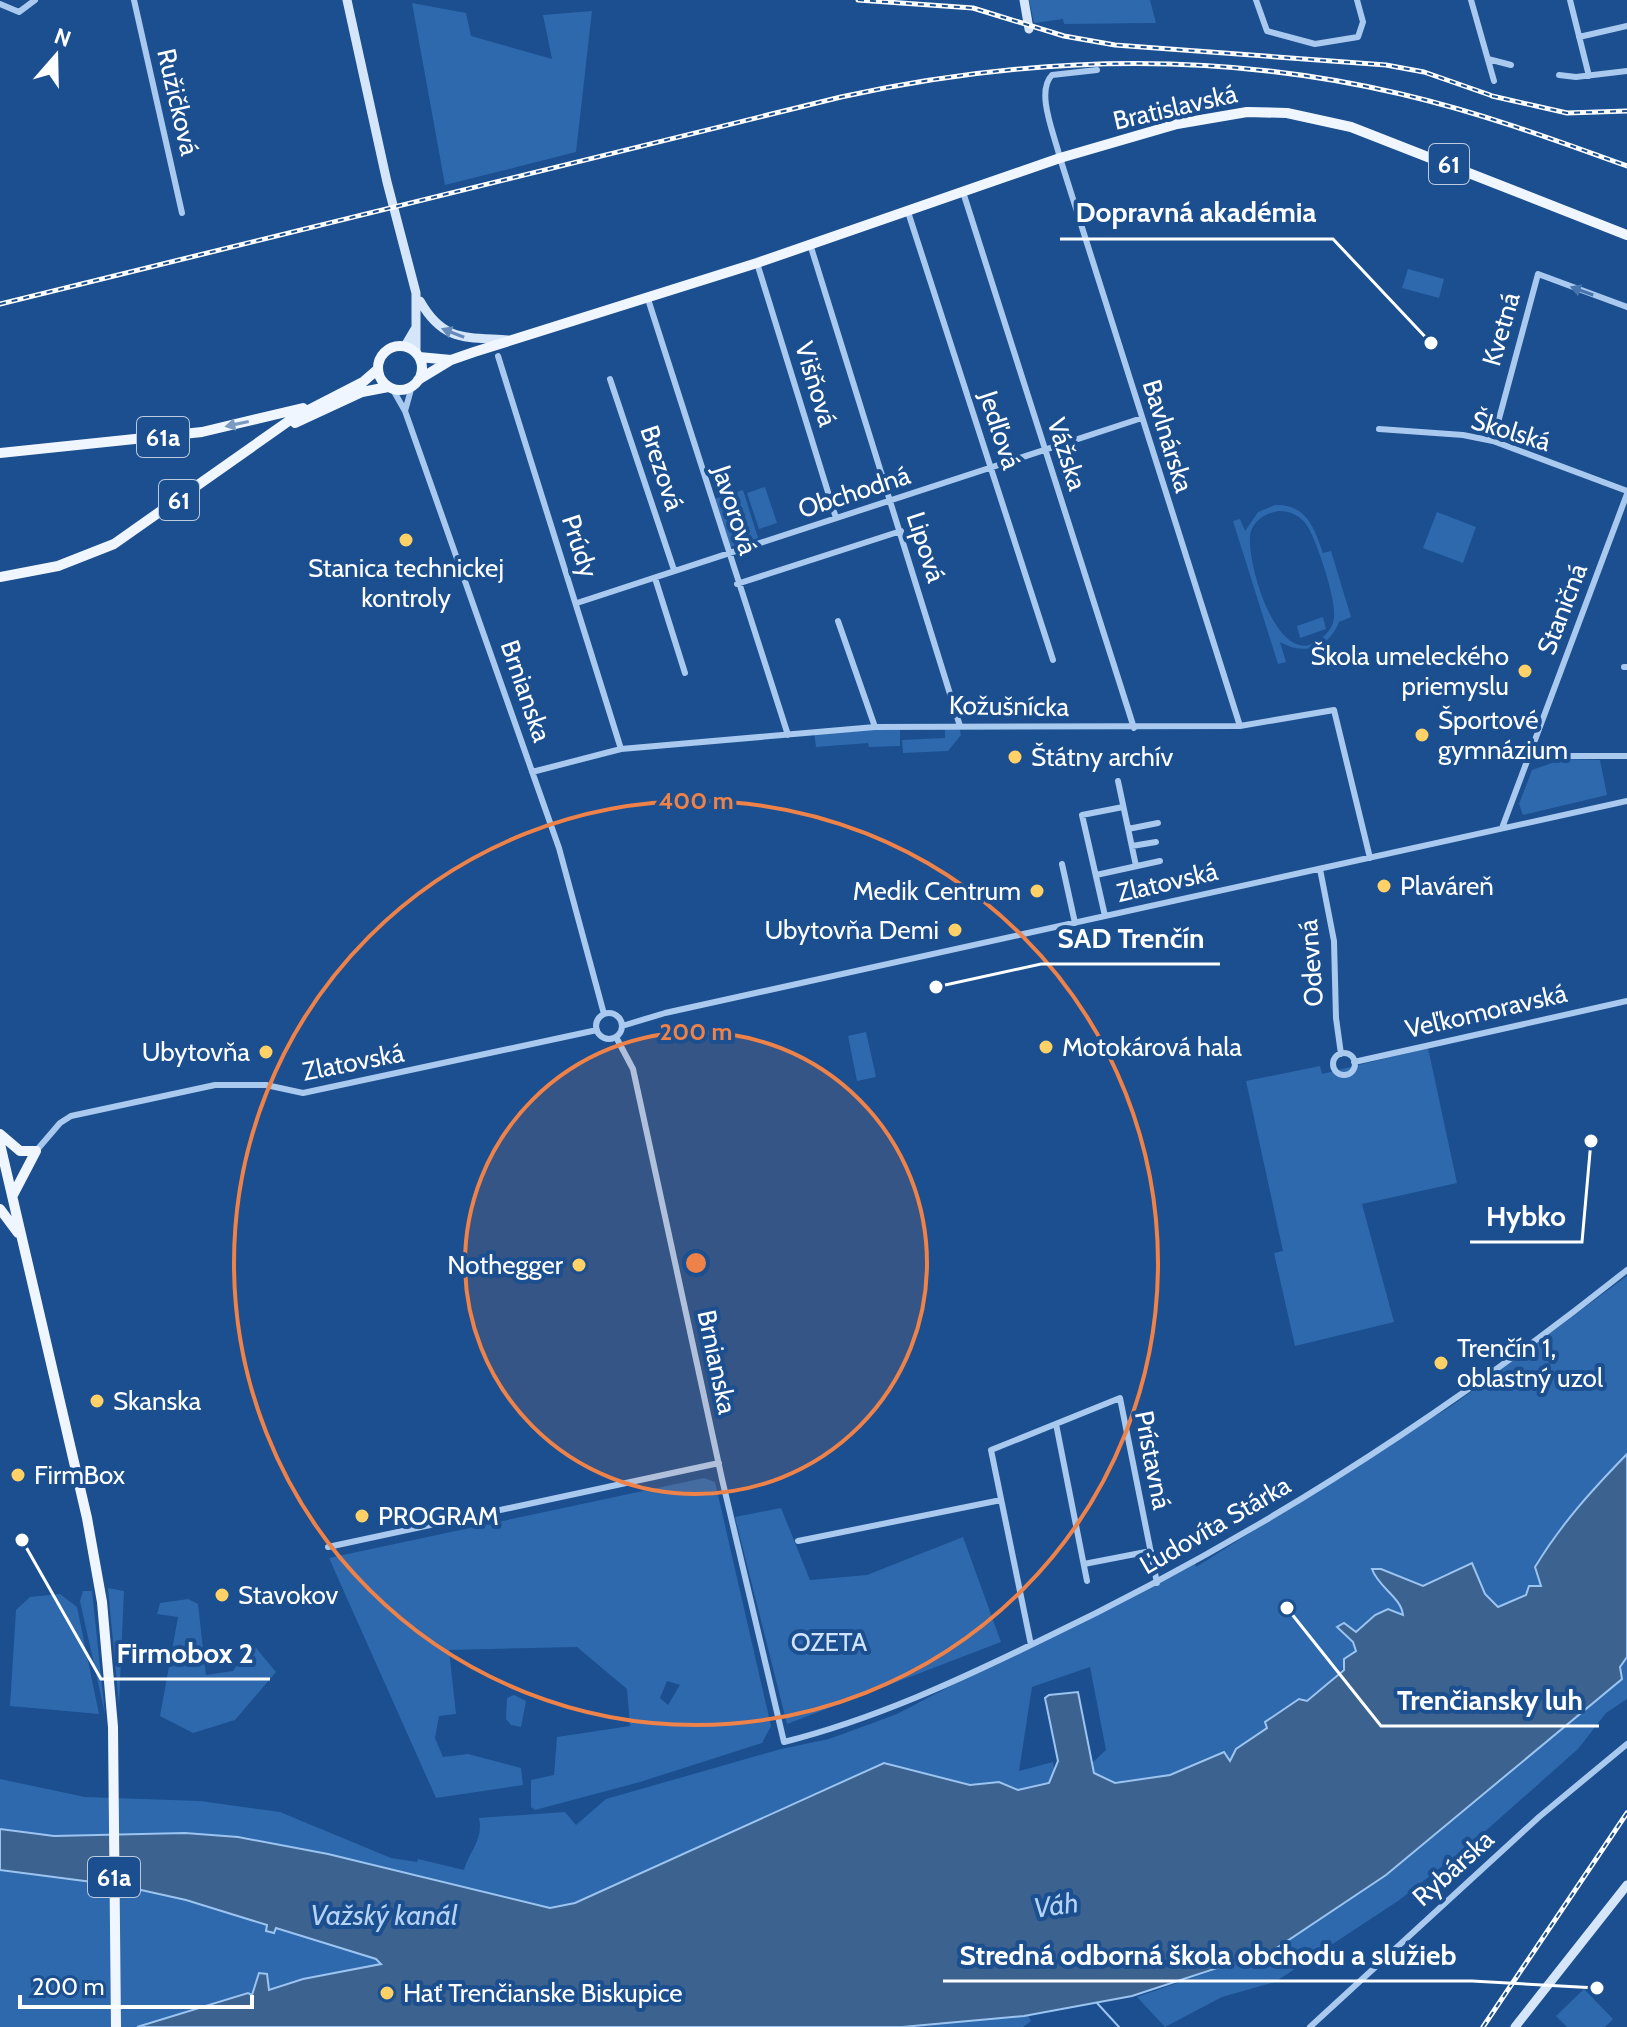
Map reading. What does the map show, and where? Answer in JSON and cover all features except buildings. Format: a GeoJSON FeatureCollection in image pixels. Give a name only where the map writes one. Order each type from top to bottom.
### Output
{"type":"FeatureCollection","features":[{"type":"Feature","properties":{"kind":"main road","name":"Bratislavská"},"geometry":{"type":"LineString","coordinates":[[1060,158],[1204,117],[1277,112],[1319,119],[1381,138],[1623,232]]}},
{"type":"Feature","properties":{"kind":"main road","name":"61"},"geometry":{"type":"LineString","coordinates":[[254,444],[362,392],[415,383],[451,360],[757,263],[809,242],[908,212],[1060,158]]}},
{"type":"Feature","properties":{"kind":"main road","name":"61"},"geometry":{"type":"LineString","coordinates":[[0,577],[58,566],[106,548],[162,513],[254,444],[313,405],[363,382],[378,369],[385,352],[405,346],[417,355],[451,360]]}},
{"type":"Feature","properties":{"kind":"main road"},"geometry":{"type":"LineString","coordinates":[[415,383],[422,368],[417,355]]}},
{"type":"Feature","properties":{"kind":"main road"},"geometry":{"type":"LineString","coordinates":[[378,369],[390,388]]}},
{"type":"Feature","properties":{"kind":"main road","name":"61a"},"geometry":{"type":"LineString","coordinates":[[5,453],[202,432],[313,405]]}},
{"type":"Feature","properties":{"kind":"main road"},"geometry":{"type":"LineString","coordinates":[[0,1134],[20,1151],[36,1151],[12,1197]]}},
{"type":"Feature","properties":{"kind":"main road","name":"61a"},"geometry":{"type":"LineString","coordinates":[[0,1144],[96,1560],[102,1602],[113,1727],[116,2027]]}},
{"type":"Feature","properties":{"kind":"main road"},"geometry":{"type":"LineString","coordinates":[[0,1209],[22,1237]]}},
{"type":"Feature","properties":{"kind":"street"},"geometry":{"type":"LineString","coordinates":[[0,4],[19,12],[35,0]]}},
{"type":"Feature","properties":{"kind":"street","name":"Ružičková"},"geometry":{"type":"LineString","coordinates":[[134,0],[182,213]]}},
{"type":"Feature","properties":{"kind":"street"},"geometry":{"type":"LineString","coordinates":[[347,0],[387,182],[416,293],[417,355]]}},
{"type":"Feature","properties":{"kind":"street"},"geometry":{"type":"LineString","coordinates":[[1024,0],[1029,29]]}},
{"type":"Feature","properties":{"kind":"street"},"geometry":{"type":"LineString","coordinates":[[1256,0],[1267,31],[1315,44],[1358,37],[1363,22],[1357,0]]}},
{"type":"Feature","properties":{"kind":"street"},"geometry":{"type":"LineString","coordinates":[[1471,0],[1494,81]]}},
{"type":"Feature","properties":{"kind":"street"},"geometry":{"type":"LineString","coordinates":[[1570,0],[1589,76]]}},
{"type":"Feature","properties":{"kind":"street"},"geometry":{"type":"LineString","coordinates":[[1579,37],[1627,26]]}},
{"type":"Feature","properties":{"kind":"street"},"geometry":{"type":"LineString","coordinates":[[1488,59],[1511,65]]}},
{"type":"Feature","properties":{"kind":"street","name":"Bavlnárska"},"geometry":{"type":"LineString","coordinates":[[1097,70],[1058,74],[1047,81],[1045,93],[1060,158],[1240,726]]}},
{"type":"Feature","properties":{"kind":"street"},"geometry":{"type":"LineString","coordinates":[[1559,75],[1589,76],[1627,71]]}},
{"type":"Feature","properties":{"kind":"street","name":"Vážska"},"geometry":{"type":"LineString","coordinates":[[963,192],[1134,728]]}},
{"type":"Feature","properties":{"kind":"street","name":"Jedľová"},"geometry":{"type":"LineString","coordinates":[[908,212],[1053,660]]}},
{"type":"Feature","properties":{"kind":"street","name":"Lipová"},"geometry":{"type":"LineString","coordinates":[[809,242],[960,726]]}},
{"type":"Feature","properties":{"kind":"street","name":"Višňová"},"geometry":{"type":"LineString","coordinates":[[757,263],[836,518]]}},
{"type":"Feature","properties":{"kind":"street","name":"Kvetná"},"geometry":{"type":"LineString","coordinates":[[1493,441],[1538,274],[1627,307]]}},
{"type":"Feature","properties":{"kind":"street"},"geometry":{"type":"LineString","coordinates":[[416,293],[427,313],[452,335],[508,340]]}},
{"type":"Feature","properties":{"kind":"street","name":"Javorová"},"geometry":{"type":"LineString","coordinates":[[647,296],[788,735]]}},
{"type":"Feature","properties":{"kind":"street"},"geometry":{"type":"LineString","coordinates":[[405,346],[417,326]]}},
{"type":"Feature","properties":{"kind":"street","name":"Prúdy"},"geometry":{"type":"LineString","coordinates":[[498,356],[621,749]]}},
{"type":"Feature","properties":{"kind":"street","name":"Brezová"},"geometry":{"type":"LineString","coordinates":[[610,379],[674,570]]}},
{"type":"Feature","properties":{"kind":"street"},"geometry":{"type":"LineString","coordinates":[[405,411],[415,383]]}},
{"type":"Feature","properties":{"kind":"street","name":"Brnianska"},"geometry":{"type":"LineString","coordinates":[[390,388],[405,411],[564,864],[604,1014]]}},
{"type":"Feature","properties":{"kind":"street","name":"Obchodná"},"geometry":{"type":"LineString","coordinates":[[577,603],[1046,452],[1142,418]]}},
{"type":"Feature","properties":{"kind":"street","name":"Školská"},"geometry":{"type":"LineString","coordinates":[[1379,429],[1463,435],[1493,441],[1627,492]]}},
{"type":"Feature","properties":{"kind":"street","name":"Staničná"},"geometry":{"type":"LineString","coordinates":[[1502,828],[1627,492]]}},
{"type":"Feature","properties":{"kind":"street","name":"Obchodná"},"geometry":{"type":"LineString","coordinates":[[737,584],[901,531]]}},
{"type":"Feature","properties":{"kind":"street"},"geometry":{"type":"LineString","coordinates":[[655,578],[685,673]]}},
{"type":"Feature","properties":{"kind":"street"},"geometry":{"type":"LineString","coordinates":[[838,621],[875,727]]}},
{"type":"Feature","properties":{"kind":"street","name":"Kožušnícka"},"geometry":{"type":"LineString","coordinates":[[532,772],[621,749],[875,727],[1240,726],[1334,710],[1370,858]]}},
{"type":"Feature","properties":{"kind":"street"},"geometry":{"type":"LineString","coordinates":[[1529,756],[1627,756]]}},
{"type":"Feature","properties":{"kind":"street"},"geometry":{"type":"LineString","coordinates":[[1118,781],[1136,866]]}},
{"type":"Feature","properties":{"kind":"street","name":"Zlatovská"},"geometry":{"type":"LineString","coordinates":[[622,1026],[665,1013],[1627,801]]}},
{"type":"Feature","properties":{"kind":"street"},"geometry":{"type":"LineString","coordinates":[[1105,916],[1082,815],[1123,807]]}},
{"type":"Feature","properties":{"kind":"street"},"geometry":{"type":"LineString","coordinates":[[1128,829],[1158,823]]}},
{"type":"Feature","properties":{"kind":"street"},"geometry":{"type":"LineString","coordinates":[[1132,846],[1156,842]]}},
{"type":"Feature","properties":{"kind":"street"},"geometry":{"type":"LineString","coordinates":[[1096,875],[1160,861]]}},
{"type":"Feature","properties":{"kind":"street"},"geometry":{"type":"LineString","coordinates":[[1062,864],[1075,923]]}},
{"type":"Feature","properties":{"kind":"street","name":"Odevná"},"geometry":{"type":"LineString","coordinates":[[1320,869],[1334,941],[1336,1018],[1341,1054]]}},
{"type":"Feature","properties":{"kind":"street","name":"Veľkomoravská"},"geometry":{"type":"LineString","coordinates":[[1354,1062],[1627,1001]]}},
{"type":"Feature","properties":{"kind":"street"},"geometry":{"type":"LineString","coordinates":[[604,1014],[614,1014],[622,1026],[616,1037],[605,1038],[597,1030],[597,1021],[604,1014]]}},
{"type":"Feature","properties":{"kind":"street","name":"Zlatovská"},"geometry":{"type":"LineString","coordinates":[[36,1151],[60,1123],[71,1116],[215,1085],[266,1085],[303,1093],[442,1065],[529,1042],[597,1030]]}},
{"type":"Feature","properties":{"kind":"street","name":"Brnianska"},"geometry":{"type":"LineString","coordinates":[[616,1037],[633,1069],[784,1742]]}},
{"type":"Feature","properties":{"kind":"street"},"geometry":{"type":"LineString","coordinates":[[1341,1054],[1351,1056],[1354,1062],[1349,1074],[1336,1072],[1333,1060],[1341,1054]]}},
{"type":"Feature","properties":{"kind":"street","name":"Ľudovíta Stárka"},"geometry":{"type":"LineString","coordinates":[[784,1742],[884,1713],[1031,1645],[1236,1541],[1434,1414],[1542,1337],[1627,1270]]}},
{"type":"Feature","properties":{"kind":"street","name":"Prístavná"},"geometry":{"type":"LineString","coordinates":[[1031,1645],[991,1450],[1120,1398],[1157,1583]]}},
{"type":"Feature","properties":{"kind":"street"},"geometry":{"type":"LineString","coordinates":[[1056,1424],[1087,1581]]}},
{"type":"Feature","properties":{"kind":"street"},"geometry":{"type":"LineString","coordinates":[[328,1547],[719,1463]]}},
{"type":"Feature","properties":{"kind":"street"},"geometry":{"type":"LineString","coordinates":[[798,1541],[1001,1500]]}},
{"type":"Feature","properties":{"kind":"street","name":"Prístavná"},"geometry":{"type":"LineString","coordinates":[[1084,1564],[1151,1551]]}},
{"type":"Feature","properties":{"kind":"street","name":"Rybárska"},"geometry":{"type":"LineString","coordinates":[[1310,2027],[1539,1817],[1627,1744]]}},
{"type":"Feature","properties":{"kind":"street"},"geometry":{"type":"LineString","coordinates":[[1515,2027],[1627,1885]]}},
{"type":"Feature","properties":{"kind":"green space"},"geometry":{"type":"Polygon","coordinates":[[[1029,0],[1150,0],[1156,23],[1064,24],[1063,19],[1034,23],[1029,0]]]}},
{"type":"Feature","properties":{"kind":"green space"},"geometry":{"type":"Polygon","coordinates":[[[412,3],[466,13],[471,36],[552,59],[543,15],[592,11],[576,152],[445,185],[412,3]]]}},
{"type":"Feature","properties":{"kind":"green space"},"geometry":{"type":"Polygon","coordinates":[[[1408,269],[1444,279],[1439,298],[1402,288],[1408,269]]]}},
{"type":"Feature","properties":{"kind":"green space"},"geometry":{"type":"Polygon","coordinates":[[[765,487],[777,523],[759,529],[747,493],[765,487]]]}},
{"type":"Feature","properties":{"kind":"green space"},"geometry":{"type":"Polygon","coordinates":[[[743,490],[758,538],[730,547],[714,499],[743,490]]]}},
{"type":"Feature","properties":{"kind":"green space"},"geometry":{"type":"Polygon","coordinates":[[[1275,505],[1286,506],[1294,508],[1307,519],[1323,553],[1331,551],[1351,617],[1339,622],[1329,638],[1315,647],[1298,648],[1280,642],[1286,662],[1278,664],[1233,521],[1240,519],[1245,531],[1258,512],[1275,505]],[[1283,511],[1266,515],[1253,527],[1250,544],[1253,564],[1268,610],[1280,630],[1293,643],[1309,645],[1326,634],[1333,624],[1333,603],[1324,566],[1310,531],[1300,518],[1283,511]]]}},
{"type":"Feature","properties":{"kind":"green space"},"geometry":{"type":"Polygon","coordinates":[[[1437,512],[1476,527],[1463,563],[1423,548],[1437,512]]]}},
{"type":"Feature","properties":{"kind":"green space"},"geometry":{"type":"Polygon","coordinates":[[[1323,617],[1326,629],[1300,638],[1297,626],[1323,617]]]}},
{"type":"Feature","properties":{"kind":"green space"},"geometry":{"type":"Polygon","coordinates":[[[900,726],[900,746],[869,747],[868,743],[816,747],[814,732],[900,726]]]}},
{"type":"Feature","properties":{"kind":"green space"},"geometry":{"type":"Polygon","coordinates":[[[945,727],[959,727],[961,735],[948,751],[903,753],[902,740],[945,738],[945,727]]]}},
{"type":"Feature","properties":{"kind":"green space"},"geometry":{"type":"Polygon","coordinates":[[[1563,759],[1600,760],[1607,795],[1523,815],[1519,804],[1532,770],[1563,759]]]}},
{"type":"Feature","properties":{"kind":"green space"},"geometry":{"type":"Polygon","coordinates":[[[866,1032],[876,1077],[857,1081],[848,1036],[866,1032]]]}},
{"type":"Feature","properties":{"kind":"green space"},"geometry":{"type":"Polygon","coordinates":[[[1428,1048],[1457,1183],[1362,1204],[1394,1322],[1295,1346],[1274,1253],[1283,1251],[1246,1081],[1320,1066],[1322,1074],[1428,1048]]]}},
{"type":"Feature","properties":{"kind":"green space"},"geometry":{"type":"Polygon","coordinates":[[[1627,1276],[1627,1454],[1578,1508],[1545,1551],[1535,1567],[1541,1586],[1498,1607],[1485,1594],[1447,1573],[1423,1586],[1381,1569],[1375,1577],[1402,1607],[1404,1616],[1374,1615],[1356,1632],[1338,1627],[1353,1642],[1356,1651],[1316,1693],[1236,1749],[1231,1761],[1224,1752],[1169,1775],[1115,1783],[1094,1773],[1092,1763],[1106,1750],[1090,1667],[1032,1687],[1019,1771],[1053,1762],[1055,1775],[1049,1783],[1018,1790],[999,1782],[970,1785],[884,1763],[575,1903],[550,1908],[328,1854],[238,1837],[185,1833],[54,1836],[0,1829],[0,1779],[85,1797],[200,1801],[280,1812],[391,1858],[417,1862],[418,1859],[464,1870],[478,1839],[479,1818],[565,1812],[576,1825],[606,1799],[781,1749],[829,1739],[897,1714],[1194,1559],[1196,1567],[1453,1405],[1627,1276]]]}},
{"type":"Feature","properties":{"kind":"green space"},"geometry":{"type":"Polygon","coordinates":[[[704,1478],[715,1482],[771,1726],[762,1743],[640,1782],[535,1810],[531,1807],[531,1780],[554,1775],[557,1737],[630,1726],[627,1689],[577,1647],[449,1650],[456,1714],[439,1716],[435,1738],[443,1757],[468,1754],[521,1768],[523,1785],[436,1798],[329,1558],[704,1478]],[[667,1681],[660,1698],[668,1705],[680,1685],[667,1681]]]}},
{"type":"Feature","properties":{"kind":"green space","name":"OZETA"},"geometry":{"type":"Polygon","coordinates":[[[781,1508],[810,1580],[867,1575],[963,1537],[1001,1642],[787,1724],[735,1517],[781,1508]]]}},
{"type":"Feature","properties":{"kind":"green space"},"geometry":{"type":"Polygon","coordinates":[[[108,1588],[124,1591],[119,1705],[108,1588]]]}},
{"type":"Feature","properties":{"kind":"green space"},"geometry":{"type":"Polygon","coordinates":[[[83,1591],[92,1591],[105,1714],[80,1601],[83,1591]]]}},
{"type":"Feature","properties":{"kind":"green space"},"geometry":{"type":"Polygon","coordinates":[[[60,1594],[77,1607],[99,1714],[10,1706],[16,1610],[30,1597],[60,1594]]]}},
{"type":"Feature","properties":{"kind":"green space"},"geometry":{"type":"Polygon","coordinates":[[[188,1599],[198,1604],[206,1675],[233,1671],[252,1643],[276,1672],[235,1720],[193,1733],[160,1716],[178,1617],[157,1614],[160,1603],[188,1599]]]}},
{"type":"Feature","properties":{"kind":"green space"},"geometry":{"type":"Polygon","coordinates":[[[1627,1657],[1627,1699],[1606,1713],[1578,1749],[1472,1843],[1398,1901],[1275,1982],[1222,1997],[1165,2027],[1137,1997],[1275,1949],[1386,1875],[1622,1679],[1620,1667],[1627,1657]]]}},
{"type":"Feature","properties":{"kind":"green space"},"geometry":{"type":"Polygon","coordinates":[[[514,1695],[526,1701],[521,1727],[511,1725],[506,1719],[507,1698],[514,1695]]]}},
{"type":"Feature","properties":{"kind":"green space"},"geometry":{"type":"Polygon","coordinates":[[[0,1870],[123,1886],[186,1900],[268,1926],[267,1931],[274,1933],[276,1928],[376,1959],[381,1964],[269,1990],[266,1979],[258,1979],[253,1995],[247,1993],[137,2027],[0,2027],[0,1870]]]}},
{"type":"Feature","properties":{"kind":"green space"},"geometry":{"type":"Polygon","coordinates":[[[1584,1989],[1613,2019],[1605,2027],[1567,2027],[1556,2016],[1584,1989]]]}},
{"type":"Feature","properties":{"kind":"green space"},"geometry":{"type":"Polygon","coordinates":[[[1028,2015],[1031,2021],[1023,2027],[906,2027],[1028,2015]]]}},
{"type":"Feature","properties":{"kind":"water"},"geometry":{"type":"Polygon","coordinates":[[[1627,1454],[1627,1657],[1620,1667],[1622,1679],[1386,1875],[1275,1949],[1132,1996],[1024,2016],[902,2027],[137,2027],[248,1993],[252,1995],[259,1973],[267,1974],[269,1990],[303,1979],[381,1964],[376,1959],[276,1928],[274,1933],[266,1931],[267,1925],[186,1900],[123,1886],[0,1870],[0,1829],[54,1836],[185,1833],[238,1837],[328,1854],[550,1908],[575,1903],[884,1763],[970,1785],[999,1782],[1018,1790],[1049,1783],[1058,1761],[1045,1698],[1049,1695],[1078,1692],[1094,1773],[1115,1783],[1170,1775],[1224,1752],[1230,1761],[1236,1749],[1267,1728],[1265,1722],[1299,1699],[1307,1701],[1344,1670],[1344,1659],[1356,1651],[1353,1642],[1337,1627],[1344,1623],[1356,1632],[1375,1615],[1388,1609],[1403,1615],[1398,1603],[1372,1569],[1381,1569],[1423,1586],[1472,1563],[1485,1594],[1498,1607],[1526,1595],[1529,1586],[1541,1586],[1535,1567],[1555,1536],[1627,1454]]]}},
{"type":"Feature","properties":{"kind":"waterway"},"geometry":{"type":"LineString","coordinates":[[1097,2003],[1119,2027]]}},
{"type":"Feature","properties":{"kind":"railway"},"geometry":{"type":"LineString","coordinates":[[858,0],[973,8],[1064,36],[1115,45],[1386,65],[1424,72],[1490,95]]}},
{"type":"Feature","properties":{"kind":"railway"},"geometry":{"type":"LineString","coordinates":[[0,304],[841,97],[911,83],[1051,66],[1191,65],[1261,70],[1331,80],[1458,109],[1627,166]]}},
{"type":"Feature","properties":{"kind":"railway"},"geometry":{"type":"LineString","coordinates":[[1492,96],[1567,113],[1627,111]]}},
{"type":"Feature","properties":{"kind":"railway"},"geometry":{"type":"LineString","coordinates":[[1483,2027],[1627,1813]]}},
{"type":"Feature","properties":{"kind":"place","name":"Dopravná akadémia"},"geometry":{"type":"Point","coordinates":[1431,343]}},
{"type":"Feature","properties":{"kind":"place","name":"Stanica technickej kontroly"},"geometry":{"type":"Point","coordinates":[406,540]}},
{"type":"Feature","properties":{"kind":"place","name":"Škola umeleckého priemyslu"},"geometry":{"type":"Point","coordinates":[1525,671]}},
{"type":"Feature","properties":{"kind":"place","name":"Športové gymnázium"},"geometry":{"type":"Point","coordinates":[1422,735]}},
{"type":"Feature","properties":{"kind":"place","name":"Štátny archív"},"geometry":{"type":"Point","coordinates":[1015,757]}},
{"type":"Feature","properties":{"kind":"place","name":"Plaváreň"},"geometry":{"type":"Point","coordinates":[1384,886]}},
{"type":"Feature","properties":{"kind":"place","name":"Medik Centrum"},"geometry":{"type":"Point","coordinates":[1037,891]}},
{"type":"Feature","properties":{"kind":"place","name":"Ubytovňa Demi"},"geometry":{"type":"Point","coordinates":[955,930]}},
{"type":"Feature","properties":{"kind":"place","name":"SAD Trenčín"},"geometry":{"type":"Point","coordinates":[936,987]}},
{"type":"Feature","properties":{"kind":"place","name":"Motokárová hala"},"geometry":{"type":"Point","coordinates":[1046,1047]}},
{"type":"Feature","properties":{"kind":"place","name":"Ubytovňa"},"geometry":{"type":"Point","coordinates":[266,1052]}},
{"type":"Feature","properties":{"kind":"place","name":"Hybko"},"geometry":{"type":"Point","coordinates":[1591,1141]}},
{"type":"Feature","properties":{"kind":"place","name":"Nothegger"},"geometry":{"type":"Point","coordinates":[579,1265]}},
{"type":"Feature","properties":{"kind":"place","name":"Trenčín 1, oblastný uzol"},"geometry":{"type":"Point","coordinates":[1441,1363]}},
{"type":"Feature","properties":{"kind":"place","name":"Skanska"},"geometry":{"type":"Point","coordinates":[97,1401]}},
{"type":"Feature","properties":{"kind":"place","name":"FirmBox"},"geometry":{"type":"Point","coordinates":[18,1475]}},
{"type":"Feature","properties":{"kind":"place","name":"PROGRAM"},"geometry":{"type":"Point","coordinates":[362,1516]}},
{"type":"Feature","properties":{"kind":"place","name":"Firmobox 2"},"geometry":{"type":"Point","coordinates":[22,1540]}},
{"type":"Feature","properties":{"kind":"place","name":"Stavokov"},"geometry":{"type":"Point","coordinates":[222,1595]}},
{"type":"Feature","properties":{"kind":"place","name":"Trenčiansky luh"},"geometry":{"type":"Point","coordinates":[1287,1608]}},
{"type":"Feature","properties":{"kind":"place","name":"Stredná odborná škola obchodu a služieb"},"geometry":{"type":"Point","coordinates":[1597,1988]}},
{"type":"Feature","properties":{"kind":"place","name":"Hať Trenčianske Biskupice"},"geometry":{"type":"Point","coordinates":[387,1993]}},
{"type":"Feature","properties":{"kind":"water label","name":"Váh"},"geometry":{"type":"Point","coordinates":[1056,1905]}},
{"type":"Feature","properties":{"kind":"water label","name":"Važský kanál"},"geometry":{"type":"Point","coordinates":[384,1915]}}]}
